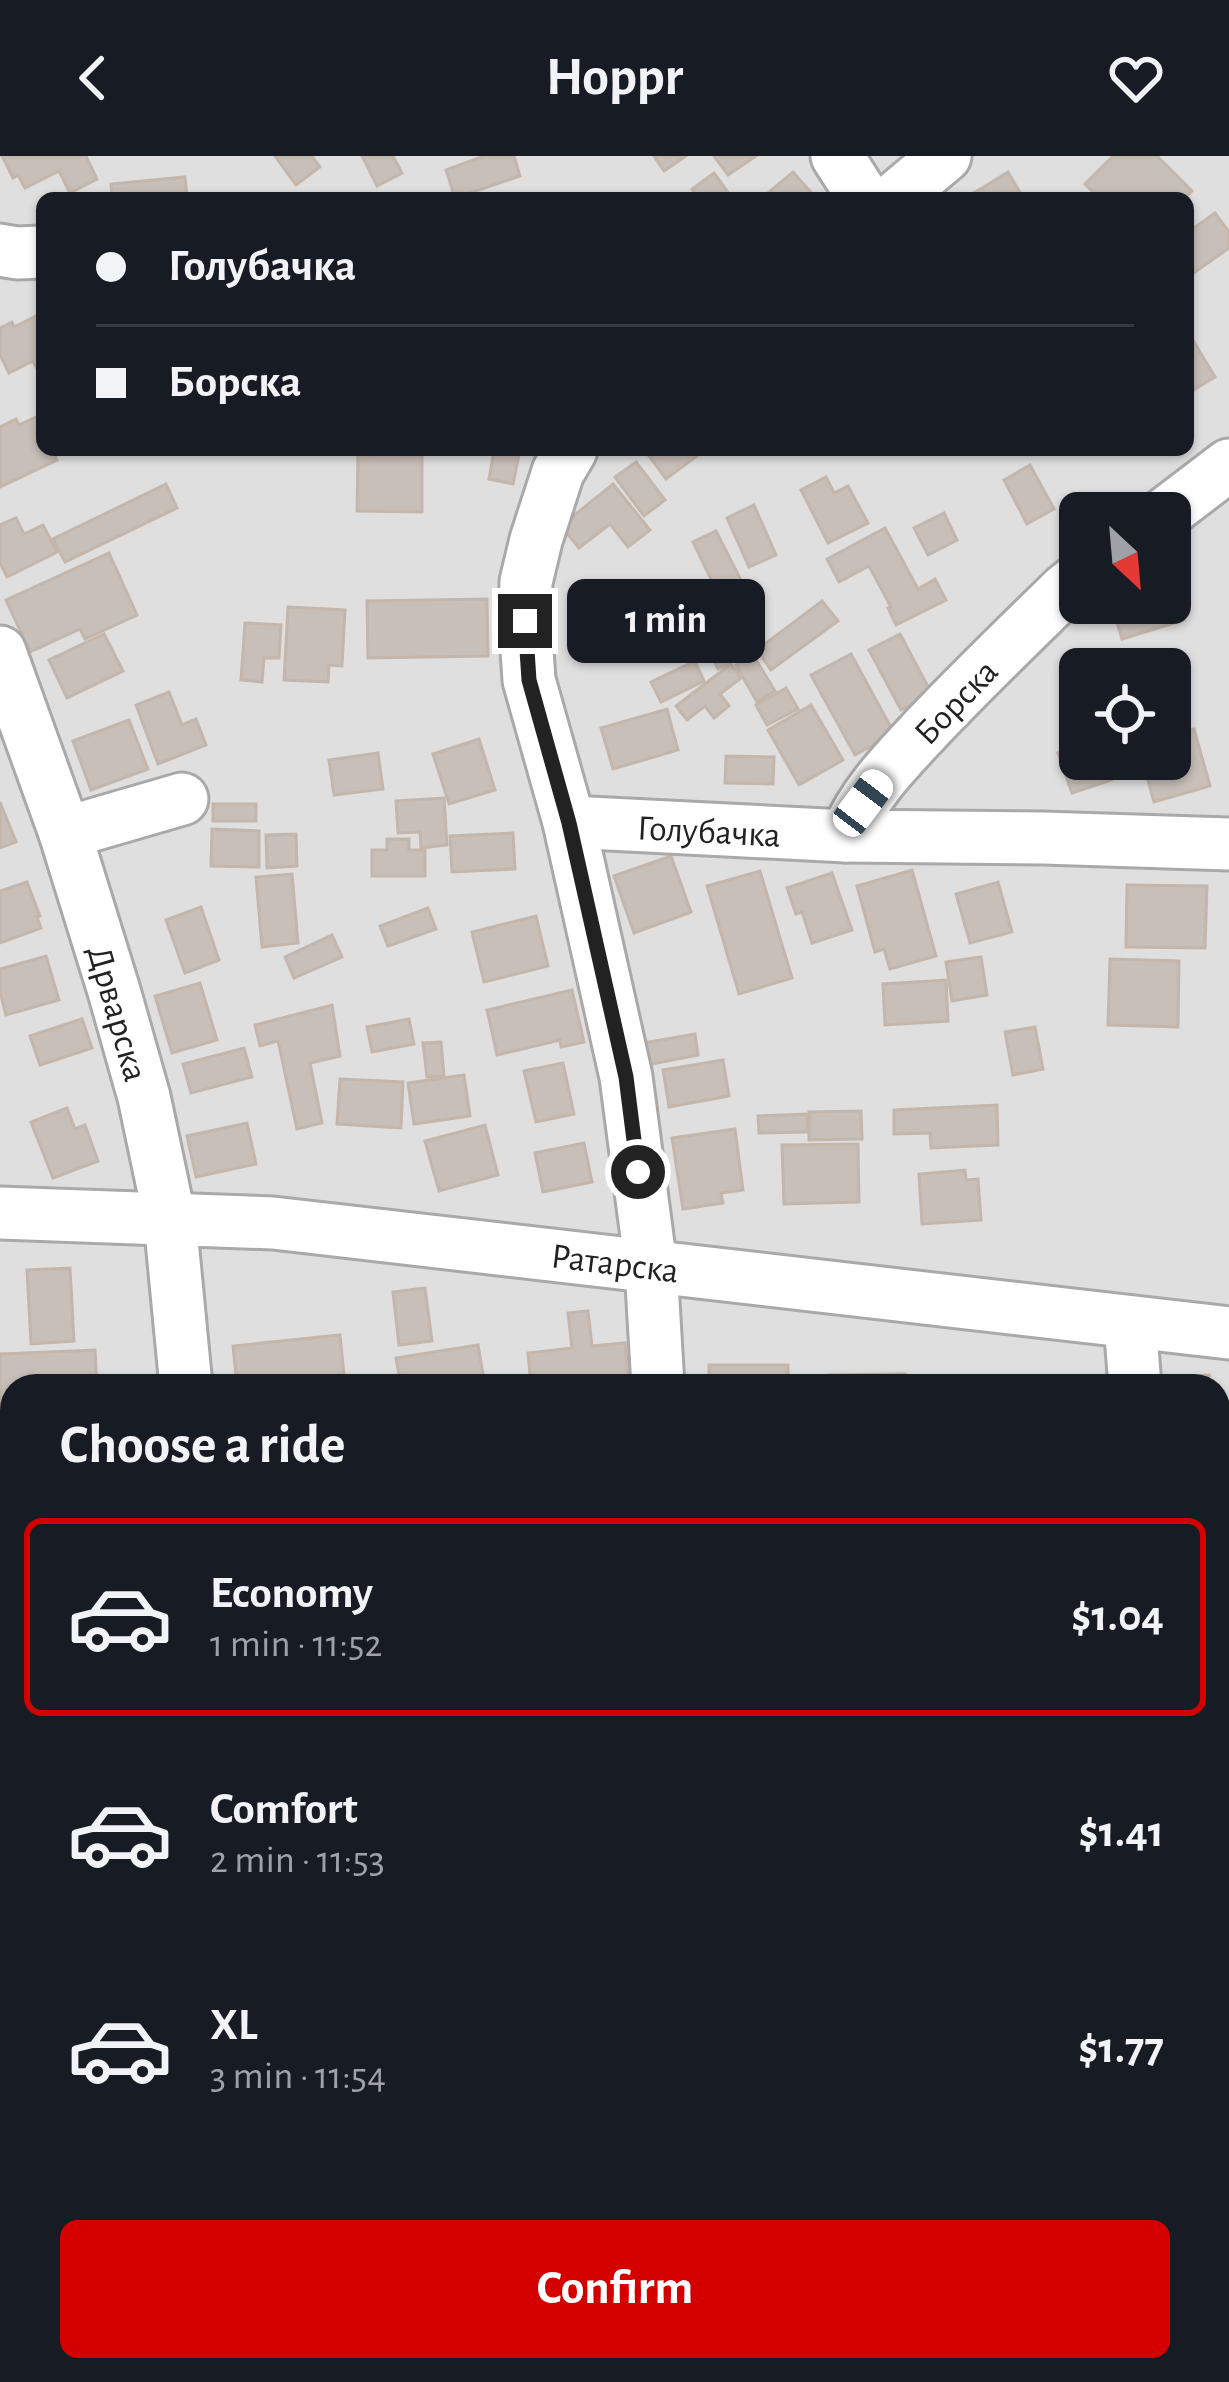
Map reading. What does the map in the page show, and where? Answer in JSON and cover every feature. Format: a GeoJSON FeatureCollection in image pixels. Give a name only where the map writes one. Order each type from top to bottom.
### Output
{"type":"FeatureCollection","features":[{"type":"Feature","properties":{"kind":"street"},"geometry":{"type":"LineString","coordinates":[[837,156],[860,192]]}},
{"type":"Feature","properties":{"kind":"street"},"geometry":{"type":"LineString","coordinates":[[902,192],[945,156]]}},
{"type":"Feature","properties":{"kind":"street"},"geometry":{"type":"LineString","coordinates":[[0,250],[36,252]]}},
{"type":"Feature","properties":{"kind":"street"},"geometry":{"type":"LineString","coordinates":[[567,456],[558,472],[526,583],[529,680],[569,823],[626,1077],[651,1267],[657,1374]]}},
{"type":"Feature","properties":{"kind":"street"},"geometry":{"type":"LineString","coordinates":[[1191,494],[1229,466]]}},
{"type":"Feature","properties":{"kind":"street","name":"Борска"},"geometry":{"type":"LineString","coordinates":[[846,836],[854,815],[889,769],[1059,596]]}},
{"type":"Feature","properties":{"kind":"street","name":"Дрварска"},"geometry":{"type":"LineString","coordinates":[[0,652],[65,833],[138,1076],[170,1220],[184,1374]]}},
{"type":"Feature","properties":{"kind":"street"},"geometry":{"type":"LineString","coordinates":[[65,833],[182,799]]}},
{"type":"Feature","properties":{"kind":"street","name":"Голубачка"},"geometry":{"type":"LineString","coordinates":[[569,823],[846,836],[1229,844]]}},
{"type":"Feature","properties":{"kind":"street","name":"Ратарска"},"geometry":{"type":"LineString","coordinates":[[0,1213],[273,1223],[1229,1333]]}},
{"type":"Feature","properties":{"kind":"street"},"geometry":{"type":"LineString","coordinates":[[1130,1322],[1134,1374]]}},
{"type":"Feature","properties":{"kind":"shaded area"},"geometry":{"type":"Polygon","coordinates":[[[0,156],[1229,156],[1229,1374],[0,1374],[0,156]]]}},
{"type":"Feature","properties":{"kind":"building"},"geometry":{"type":"Polygon","coordinates":[[[2,156],[86,156],[97,179],[70,192],[59,171],[25,188],[18,175],[13,178],[2,156]]]}},
{"type":"Feature","properties":{"kind":"building"},"geometry":{"type":"Polygon","coordinates":[[[275,156],[312,156],[320,167],[296,185],[275,156]]]}},
{"type":"Feature","properties":{"kind":"building"},"geometry":{"type":"Polygon","coordinates":[[[362,156],[393,156],[402,173],[377,186],[362,156]]]}},
{"type":"Feature","properties":{"kind":"building"},"geometry":{"type":"Polygon","coordinates":[[[484,156],[514,156],[520,176],[473,192],[453,192],[446,170],[484,156]]]}},
{"type":"Feature","properties":{"kind":"building"},"geometry":{"type":"Polygon","coordinates":[[[654,156],[686,156],[664,171],[654,156]]]}},
{"type":"Feature","properties":{"kind":"building"},"geometry":{"type":"Polygon","coordinates":[[[714,156],[756,156],[728,175],[714,156]]]}},
{"type":"Feature","properties":{"kind":"building"},"geometry":{"type":"Polygon","coordinates":[[[1113,156],[1157,156],[1192,191],[1093,192],[1085,184],[1113,156]]]}},
{"type":"Feature","properties":{"kind":"building"},"geometry":{"type":"Polygon","coordinates":[[[793,172],[811,192],[769,192],[793,172]]]}},
{"type":"Feature","properties":{"kind":"building"},"geometry":{"type":"Polygon","coordinates":[[[1008,172],[1020,192],[975,192],[1008,172]]]}},
{"type":"Feature","properties":{"kind":"building"},"geometry":{"type":"Polygon","coordinates":[[[714,173],[728,192],[694,192],[714,173]]]}},
{"type":"Feature","properties":{"kind":"building"},"geometry":{"type":"Polygon","coordinates":[[[185,177],[186,192],[112,192],[111,184],[185,177]]]}},
{"type":"Feature","properties":{"kind":"building"},"geometry":{"type":"Polygon","coordinates":[[[1215,213],[1229,232],[1229,248],[1194,273],[1194,228],[1215,213]]]}},
{"type":"Feature","properties":{"kind":"building"},"geometry":{"type":"Polygon","coordinates":[[[36,316],[36,367],[33,361],[9,373],[0,355],[0,328],[12,322],[14,327],[36,316]]]}},
{"type":"Feature","properties":{"kind":"building"},"geometry":{"type":"Polygon","coordinates":[[[1194,342],[1215,377],[1194,390],[1194,342]]]}},
{"type":"Feature","properties":{"kind":"building"},"geometry":{"type":"Polygon","coordinates":[[[36,417],[36,456],[57,460],[0,487],[0,427],[16,419],[19,425],[36,417]]]}},
{"type":"Feature","properties":{"kind":"building"},"geometry":{"type":"Polygon","coordinates":[[[358,456],[422,456],[422,512],[357,511],[358,456]]]}},
{"type":"Feature","properties":{"kind":"building"},"geometry":{"type":"Polygon","coordinates":[[[493,456],[519,456],[513,484],[489,479],[493,456]]]}},
{"type":"Feature","properties":{"kind":"building"},"geometry":{"type":"Polygon","coordinates":[[[649,456],[697,456],[666,479],[649,456]]]}},
{"type":"Feature","properties":{"kind":"building"},"geometry":{"type":"Polygon","coordinates":[[[636,462],[665,500],[644,516],[615,477],[636,462]]]}},
{"type":"Feature","properties":{"kind":"building"},"geometry":{"type":"Polygon","coordinates":[[[1030,465],[1054,509],[1027,524],[1004,480],[1030,465]]]}},
{"type":"Feature","properties":{"kind":"building"},"geometry":{"type":"Polygon","coordinates":[[[826,477],[834,493],[848,486],[868,523],[828,543],[801,490],[826,477]]]}},
{"type":"Feature","properties":{"kind":"building"},"geometry":{"type":"Polygon","coordinates":[[[166,484],[177,508],[65,562],[53,539],[166,484]]]}},
{"type":"Feature","properties":{"kind":"building"},"geometry":{"type":"Polygon","coordinates":[[[613,484],[650,530],[628,547],[610,524],[579,548],[561,526],[613,484]]]}},
{"type":"Feature","properties":{"kind":"building"},"geometry":{"type":"Polygon","coordinates":[[[754,505],[776,555],[749,567],[727,518],[754,505]]]}},
{"type":"Feature","properties":{"kind":"building"},"geometry":{"type":"Polygon","coordinates":[[[944,513],[957,540],[928,555],[914,528],[944,513]]]}},
{"type":"Feature","properties":{"kind":"building"},"geometry":{"type":"Polygon","coordinates":[[[16,518],[24,534],[43,525],[57,552],[7,577],[0,563],[0,525],[16,518]]]}},
{"type":"Feature","properties":{"kind":"building"},"geometry":{"type":"Polygon","coordinates":[[[885,528],[918,589],[935,579],[946,600],[896,625],[869,566],[839,582],[827,559],[885,528]]]}},
{"type":"Feature","properties":{"kind":"building"},"geometry":{"type":"Polygon","coordinates":[[[716,531],[745,588],[721,600],[693,542],[716,531]]]}},
{"type":"Feature","properties":{"kind":"building"},"geometry":{"type":"Polygon","coordinates":[[[109,553],[137,615],[85,639],[80,629],[30,652],[6,600],[109,553]]]}},
{"type":"Feature","properties":{"kind":"building"},"geometry":{"type":"Polygon","coordinates":[[[649,582],[665,623],[609,646],[592,604],[649,582]]]}},
{"type":"Feature","properties":{"kind":"building"},"geometry":{"type":"Polygon","coordinates":[[[487,599],[488,656],[368,658],[367,601],[487,599]]]}},
{"type":"Feature","properties":{"kind":"building"},"geometry":{"type":"Polygon","coordinates":[[[822,601],[838,621],[771,670],[757,650],[822,601]]]}},
{"type":"Feature","properties":{"kind":"building"},"geometry":{"type":"Polygon","coordinates":[[[288,607],[345,610],[342,666],[329,665],[328,682],[284,680],[288,607]]]}},
{"type":"Feature","properties":{"kind":"building"},"geometry":{"type":"Polygon","coordinates":[[[245,623],[281,625],[279,658],[264,658],[262,682],[241,680],[245,623]]]}},
{"type":"Feature","properties":{"kind":"building"},"geometry":{"type":"Polygon","coordinates":[[[1118,624],[1171,624],[1122,639],[1118,624]]]}},
{"type":"Feature","properties":{"kind":"building"},"geometry":{"type":"Polygon","coordinates":[[[716,625],[734,661],[718,669],[707,647],[693,654],[686,640],[716,625]]]}},
{"type":"Feature","properties":{"kind":"building"},"geometry":{"type":"Polygon","coordinates":[[[673,626],[680,645],[656,653],[649,635],[673,626]]]}},
{"type":"Feature","properties":{"kind":"building"},"geometry":{"type":"Polygon","coordinates":[[[104,634],[123,671],[67,698],[49,660],[104,634]]]}},
{"type":"Feature","properties":{"kind":"building"},"geometry":{"type":"Polygon","coordinates":[[[900,634],[932,694],[901,710],[869,650],[900,634]]]}},
{"type":"Feature","properties":{"kind":"building"},"geometry":{"type":"Polygon","coordinates":[[[851,654],[894,733],[855,755],[811,675],[851,654]]]}},
{"type":"Feature","properties":{"kind":"building"},"geometry":{"type":"Polygon","coordinates":[[[753,655],[775,691],[757,702],[736,665],[753,655]]]}},
{"type":"Feature","properties":{"kind":"building"},"geometry":{"type":"Polygon","coordinates":[[[695,661],[704,681],[661,702],[651,682],[695,661]]]}},
{"type":"Feature","properties":{"kind":"building"},"geometry":{"type":"Polygon","coordinates":[[[731,664],[741,678],[720,694],[729,706],[714,718],[705,706],[687,720],[676,706],[731,664]]]}},
{"type":"Feature","properties":{"kind":"building"},"geometry":{"type":"Polygon","coordinates":[[[786,688],[798,709],[767,725],[756,705],[786,688]]]}},
{"type":"Feature","properties":{"kind":"building"},"geometry":{"type":"Polygon","coordinates":[[[169,692],[182,725],[196,719],[206,745],[158,764],[136,705],[169,692]]]}},
{"type":"Feature","properties":{"kind":"building"},"geometry":{"type":"Polygon","coordinates":[[[811,705],[843,760],[799,785],[768,730],[811,705]]]}},
{"type":"Feature","properties":{"kind":"building"},"geometry":{"type":"Polygon","coordinates":[[[667,709],[678,750],[613,769],[601,728],[667,709]]]}},
{"type":"Feature","properties":{"kind":"building"},"geometry":{"type":"Polygon","coordinates":[[[129,720],[148,769],[91,790],[73,741],[129,720]]]}},
{"type":"Feature","properties":{"kind":"building"},"geometry":{"type":"Polygon","coordinates":[[[1191,730],[1210,786],[1154,802],[1148,780],[1191,780],[1191,730]]]}},
{"type":"Feature","properties":{"kind":"building"},"geometry":{"type":"Polygon","coordinates":[[[479,739],[495,790],[449,804],[433,754],[479,739]]]}},
{"type":"Feature","properties":{"kind":"building"},"geometry":{"type":"Polygon","coordinates":[[[378,753],[383,789],[334,795],[329,760],[378,753]]]}},
{"type":"Feature","properties":{"kind":"building"},"geometry":{"type":"Polygon","coordinates":[[[726,756],[774,757],[773,784],[725,783],[726,756]]]}},
{"type":"Feature","properties":{"kind":"building"},"geometry":{"type":"Polygon","coordinates":[[[1067,780],[1111,780],[1072,793],[1067,780]]]}},
{"type":"Feature","properties":{"kind":"building"},"geometry":{"type":"Polygon","coordinates":[[[444,798],[447,845],[421,848],[420,832],[398,833],[396,801],[444,798]]]}},
{"type":"Feature","properties":{"kind":"building"},"geometry":{"type":"Polygon","coordinates":[[[0,802],[16,842],[0,848],[0,802]]]}},
{"type":"Feature","properties":{"kind":"building"},"geometry":{"type":"Polygon","coordinates":[[[213,804],[256,804],[256,821],[213,821],[213,804]]]}},
{"type":"Feature","properties":{"kind":"building"},"geometry":{"type":"Polygon","coordinates":[[[212,829],[259,831],[259,867],[211,866],[212,829]]]}},
{"type":"Feature","properties":{"kind":"building"},"geometry":{"type":"Polygon","coordinates":[[[513,833],[515,869],[452,872],[450,836],[513,833]]]}},
{"type":"Feature","properties":{"kind":"building"},"geometry":{"type":"Polygon","coordinates":[[[296,834],[297,866],[267,868],[266,835],[296,834]]]}},
{"type":"Feature","properties":{"kind":"building"},"geometry":{"type":"Polygon","coordinates":[[[387,839],[409,839],[409,850],[425,850],[425,876],[372,876],[372,850],[387,850],[387,839]]]}},
{"type":"Feature","properties":{"kind":"building"},"geometry":{"type":"Polygon","coordinates":[[[671,856],[691,912],[634,933],[614,876],[671,856]]]}},
{"type":"Feature","properties":{"kind":"building"},"geometry":{"type":"Polygon","coordinates":[[[912,870],[936,956],[890,969],[884,949],[875,952],[857,886],[912,870]]]}},
{"type":"Feature","properties":{"kind":"building"},"geometry":{"type":"Polygon","coordinates":[[[760,871],[792,978],[739,994],[707,886],[760,871]]]}},
{"type":"Feature","properties":{"kind":"building"},"geometry":{"type":"Polygon","coordinates":[[[832,873],[852,930],[812,943],[802,912],[796,914],[787,888],[832,873]]]}},
{"type":"Feature","properties":{"kind":"building"},"geometry":{"type":"Polygon","coordinates":[[[292,874],[298,943],[262,947],[256,877],[292,874]]]}},
{"type":"Feature","properties":{"kind":"building"},"geometry":{"type":"Polygon","coordinates":[[[27,882],[41,928],[0,943],[0,891],[27,882]]]}},
{"type":"Feature","properties":{"kind":"building"},"geometry":{"type":"Polygon","coordinates":[[[998,882],[1012,932],[970,943],[956,894],[998,882]]]}},
{"type":"Feature","properties":{"kind":"building"},"geometry":{"type":"Polygon","coordinates":[[[1127,885],[1207,886],[1205,948],[1126,947],[1127,885]]]}},
{"type":"Feature","properties":{"kind":"building"},"geometry":{"type":"Polygon","coordinates":[[[201,907],[219,960],[185,973],[166,920],[201,907]]]}},
{"type":"Feature","properties":{"kind":"building"},"geometry":{"type":"Polygon","coordinates":[[[428,908],[436,929],[388,946],[380,926],[428,908]]]}},
{"type":"Feature","properties":{"kind":"building"},"geometry":{"type":"Polygon","coordinates":[[[536,916],[548,966],[484,982],[472,932],[536,916]]]}},
{"type":"Feature","properties":{"kind":"building"},"geometry":{"type":"Polygon","coordinates":[[[332,935],[342,957],[294,978],[285,957],[332,935]]]}},
{"type":"Feature","properties":{"kind":"building"},"geometry":{"type":"Polygon","coordinates":[[[46,956],[59,1000],[6,1015],[0,969],[46,956]]]}},
{"type":"Feature","properties":{"kind":"building"},"geometry":{"type":"Polygon","coordinates":[[[981,957],[987,995],[952,1001],[946,962],[981,957]]]}},
{"type":"Feature","properties":{"kind":"building"},"geometry":{"type":"Polygon","coordinates":[[[1110,959],[1179,961],[1178,1027],[1108,1025],[1110,959]]]}},
{"type":"Feature","properties":{"kind":"building"},"geometry":{"type":"Polygon","coordinates":[[[946,980],[948,1021],[885,1025],[883,984],[946,980]]]}},
{"type":"Feature","properties":{"kind":"building"},"geometry":{"type":"Polygon","coordinates":[[[200,983],[217,1040],[172,1053],[155,996],[200,983]]]}},
{"type":"Feature","properties":{"kind":"building"},"geometry":{"type":"Polygon","coordinates":[[[572,990],[584,1042],[561,1047],[560,1040],[497,1055],[487,1010],[572,990]]]}},
{"type":"Feature","properties":{"kind":"building"},"geometry":{"type":"Polygon","coordinates":[[[332,1005],[340,1056],[310,1063],[322,1123],[297,1129],[278,1041],[260,1046],[255,1025],[332,1005]]]}},
{"type":"Feature","properties":{"kind":"building"},"geometry":{"type":"Polygon","coordinates":[[[82,1019],[92,1048],[40,1065],[30,1036],[82,1019]]]}},
{"type":"Feature","properties":{"kind":"building"},"geometry":{"type":"Polygon","coordinates":[[[409,1019],[414,1044],[372,1052],[367,1027],[409,1019]]]}},
{"type":"Feature","properties":{"kind":"building"},"geometry":{"type":"Polygon","coordinates":[[[1035,1027],[1043,1069],[1013,1075],[1005,1032],[1035,1027]]]}},
{"type":"Feature","properties":{"kind":"building"},"geometry":{"type":"Polygon","coordinates":[[[695,1034],[698,1055],[642,1066],[638,1044],[695,1034]]]}},
{"type":"Feature","properties":{"kind":"building"},"geometry":{"type":"Polygon","coordinates":[[[441,1042],[444,1076],[427,1077],[423,1043],[441,1042]]]}},
{"type":"Feature","properties":{"kind":"building"},"geometry":{"type":"Polygon","coordinates":[[[244,1048],[252,1077],[191,1093],[183,1064],[244,1048]]]}},
{"type":"Feature","properties":{"kind":"building"},"geometry":{"type":"Polygon","coordinates":[[[723,1060],[729,1096],[669,1107],[663,1070],[723,1060]]]}},
{"type":"Feature","properties":{"kind":"building"},"geometry":{"type":"Polygon","coordinates":[[[563,1063],[574,1114],[536,1122],[524,1071],[563,1063]]]}},
{"type":"Feature","properties":{"kind":"building"},"geometry":{"type":"Polygon","coordinates":[[[464,1075],[470,1116],[414,1124],[408,1083],[464,1075]]]}},
{"type":"Feature","properties":{"kind":"building"},"geometry":{"type":"Polygon","coordinates":[[[340,1079],[403,1082],[401,1128],[337,1124],[340,1079]]]}},
{"type":"Feature","properties":{"kind":"building"},"geometry":{"type":"Polygon","coordinates":[[[997,1105],[998,1145],[931,1148],[930,1133],[894,1134],[894,1110],[997,1105]]]}},
{"type":"Feature","properties":{"kind":"building"},"geometry":{"type":"Polygon","coordinates":[[[67,1108],[75,1129],[85,1125],[98,1161],[53,1178],[31,1122],[67,1108]]]}},
{"type":"Feature","properties":{"kind":"building"},"geometry":{"type":"Polygon","coordinates":[[[861,1111],[862,1139],[809,1140],[809,1112],[861,1111]]]}},
{"type":"Feature","properties":{"kind":"building"},"geometry":{"type":"Polygon","coordinates":[[[807,1114],[808,1132],[759,1133],[758,1116],[807,1114]]]}},
{"type":"Feature","properties":{"kind":"building"},"geometry":{"type":"Polygon","coordinates":[[[247,1123],[256,1164],[196,1177],[187,1136],[247,1123]]]}},
{"type":"Feature","properties":{"kind":"building"},"geometry":{"type":"Polygon","coordinates":[[[485,1125],[498,1175],[439,1191],[425,1141],[485,1125]]]}},
{"type":"Feature","properties":{"kind":"building"},"geometry":{"type":"Polygon","coordinates":[[[735,1129],[743,1190],[721,1193],[723,1203],[683,1209],[672,1138],[735,1129]]]}},
{"type":"Feature","properties":{"kind":"building"},"geometry":{"type":"Polygon","coordinates":[[[584,1143],[592,1182],[543,1192],[535,1153],[584,1143]]]}},
{"type":"Feature","properties":{"kind":"building"},"geometry":{"type":"Polygon","coordinates":[[[858,1144],[859,1202],[784,1204],[782,1145],[858,1144]]]}},
{"type":"Feature","properties":{"kind":"building"},"geometry":{"type":"Polygon","coordinates":[[[965,1170],[966,1180],[978,1179],[981,1220],[922,1224],[919,1174],[965,1170]]]}},
{"type":"Feature","properties":{"kind":"building"},"geometry":{"type":"Polygon","coordinates":[[[70,1268],[74,1341],[31,1344],[27,1270],[70,1268]]]}},
{"type":"Feature","properties":{"kind":"building"},"geometry":{"type":"Polygon","coordinates":[[[425,1288],[432,1341],[399,1345],[393,1292],[425,1288]]]}},
{"type":"Feature","properties":{"kind":"building"},"geometry":{"type":"Polygon","coordinates":[[[588,1311],[592,1346],[625,1343],[628,1374],[530,1374],[528,1353],[572,1348],[568,1313],[588,1311]]]}},
{"type":"Feature","properties":{"kind":"building"},"geometry":{"type":"Polygon","coordinates":[[[340,1335],[344,1374],[236,1374],[233,1346],[340,1335]]]}},
{"type":"Feature","properties":{"kind":"building"},"geometry":{"type":"Polygon","coordinates":[[[478,1345],[483,1374],[399,1374],[396,1358],[478,1345]]]}},
{"type":"Feature","properties":{"kind":"building"},"geometry":{"type":"Polygon","coordinates":[[[95,1350],[96,1374],[0,1374],[0,1354],[95,1350]]]}},
{"type":"Feature","properties":{"kind":"building"},"geometry":{"type":"Polygon","coordinates":[[[709,1365],[788,1365],[788,1374],[709,1374],[709,1365]]]}},
{"type":"Feature","properties":{"kind":"route"},"geometry":{"type":"LineString","coordinates":[[525,621],[529,680],[569,823],[626,1077],[638,1172]]}}]}
